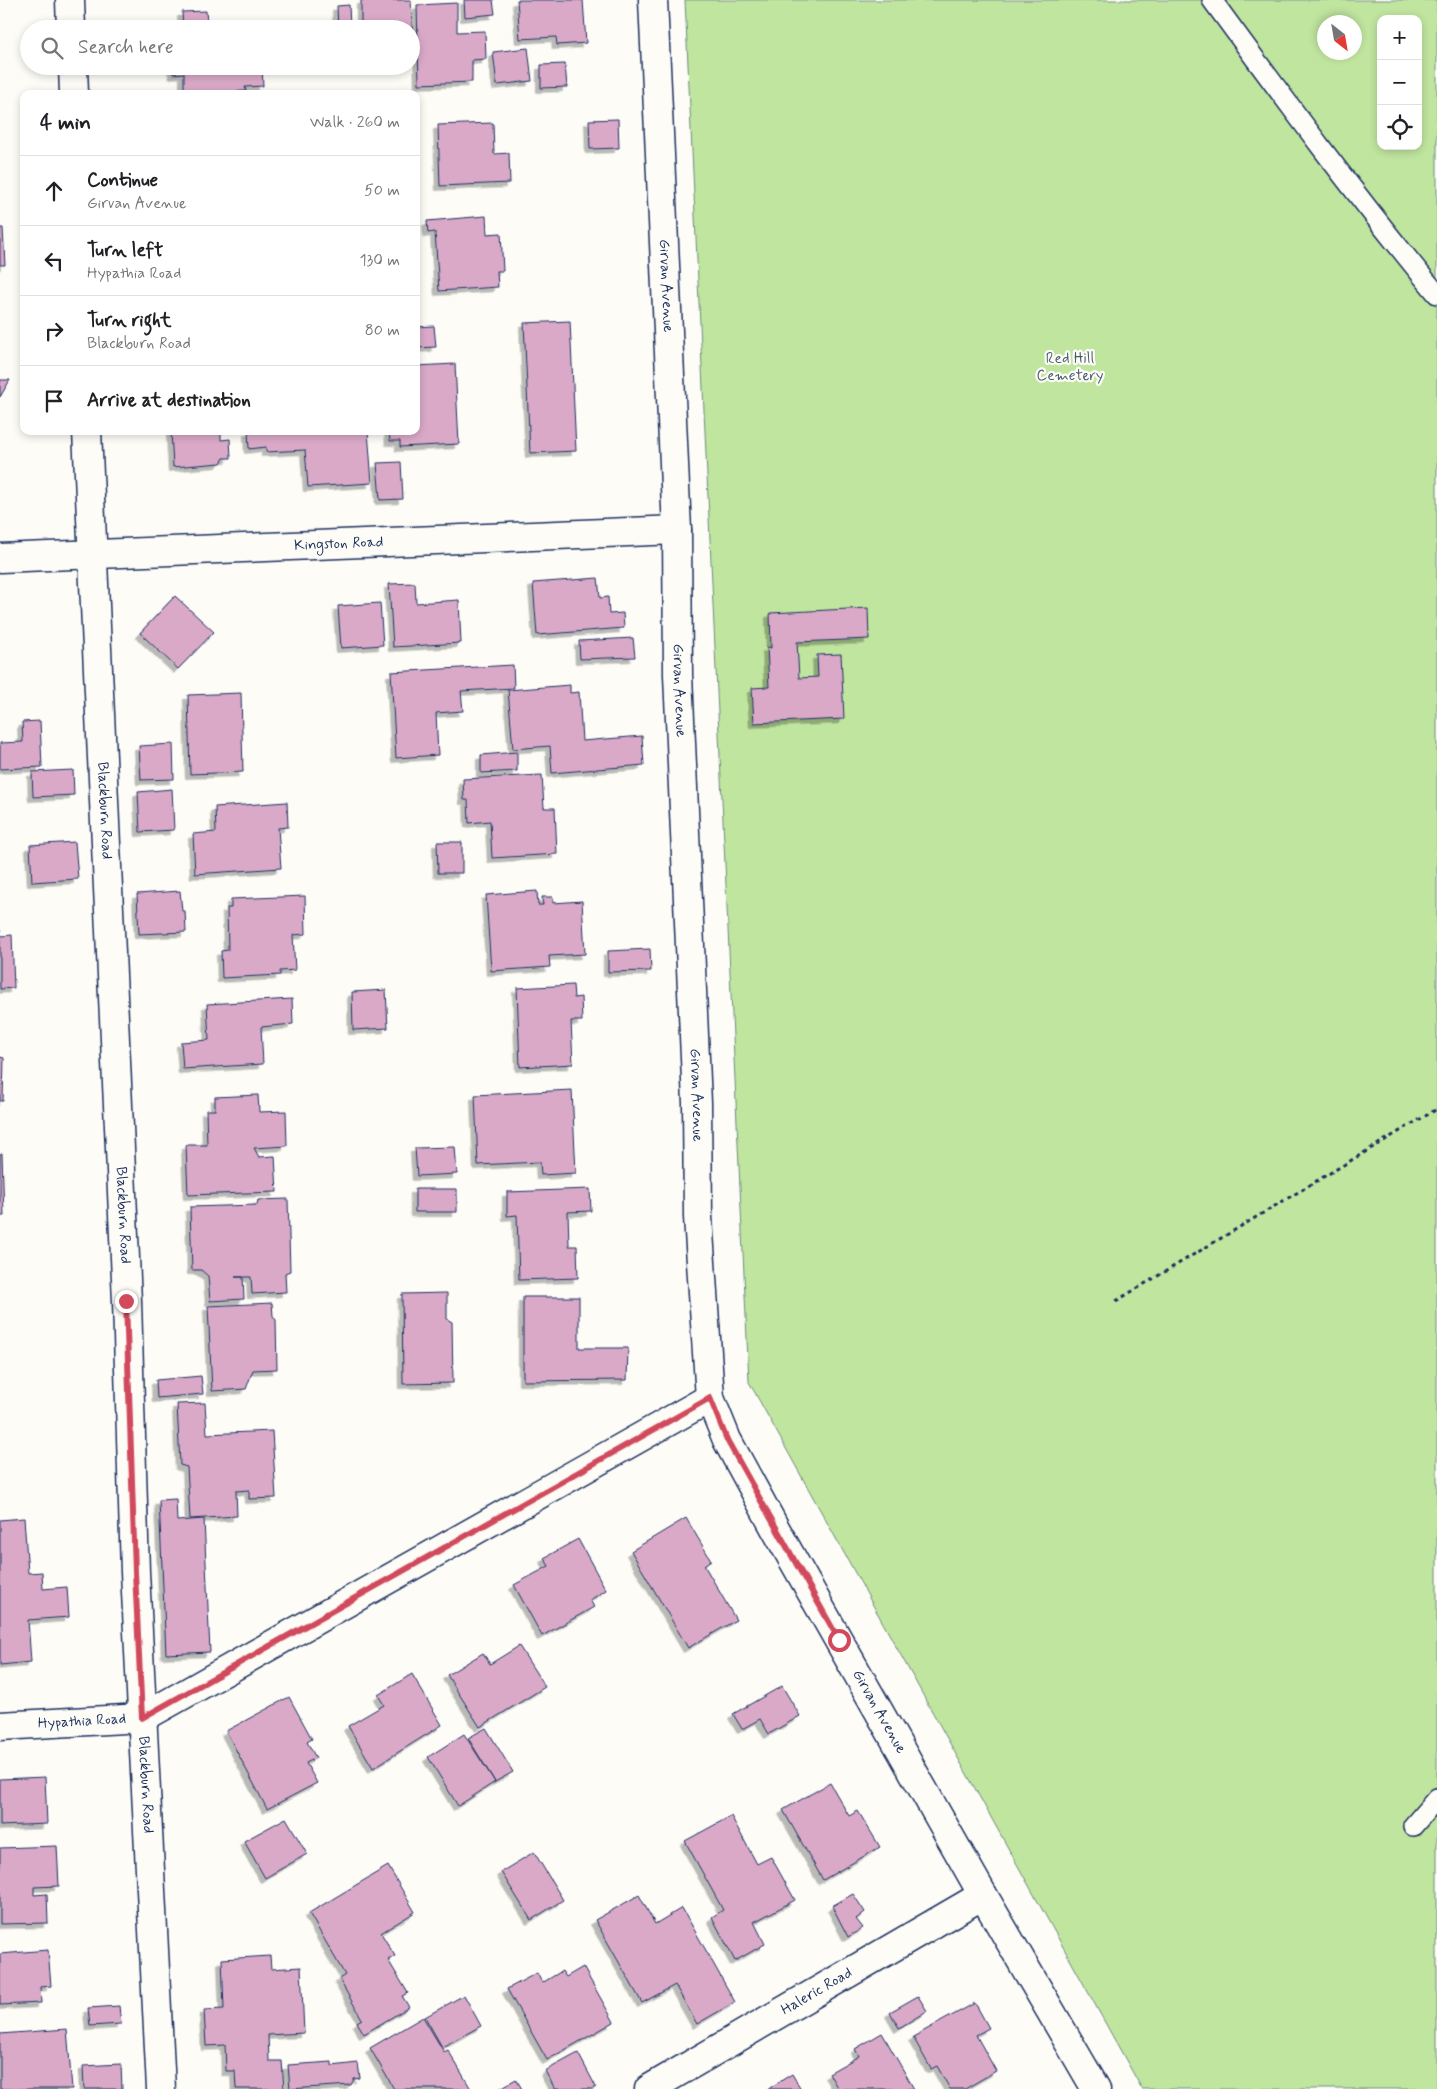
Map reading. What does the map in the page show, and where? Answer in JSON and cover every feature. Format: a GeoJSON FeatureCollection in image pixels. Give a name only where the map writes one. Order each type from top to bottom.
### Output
{"type":"FeatureCollection","features":[{"type":"Feature","properties":{"kind":"street"},"geometry":{"type":"LineString","coordinates":[[70,0],[71,20]]}},
{"type":"Feature","properties":{"kind":"street","name":"Girvan Avenue"},"geometry":{"type":"LineString","coordinates":[[654,0],[677,530],[678,675],[697,1102],[698,1217],[710,1398],[727,1440],[775,1528],[983,1895],[1096,2089]]}},
{"type":"Feature","properties":{"kind":"street"},"geometry":{"type":"LineString","coordinates":[[73,75],[74,90]]}},
{"type":"Feature","properties":{"kind":"street","name":"Blackburn Road"},"geometry":{"type":"LineString","coordinates":[[87,435],[126,1291],[135,1572],[161,2089]]}},
{"type":"Feature","properties":{"kind":"street","name":"Kingston Road"},"geometry":{"type":"LineString","coordinates":[[0,558],[677,530]]}},
{"type":"Feature","properties":{"kind":"street","name":"Hypathia Road"},"geometry":{"type":"LineString","coordinates":[[0,1726],[142,1718],[710,1398]]}},
{"type":"Feature","properties":{"kind":"street","name":"Haleric Road"},"geometry":{"type":"LineString","coordinates":[[649,2089],[983,1895]]}},
{"type":"Feature","properties":{"kind":"lane"},"geometry":{"type":"LineString","coordinates":[[1212,0],[1326,157],[1383,230],[1437,294]]}},
{"type":"Feature","properties":{"kind":"lane"},"geometry":{"type":"LineString","coordinates":[[1413,1826],[1437,1798]]}},
{"type":"Feature","properties":{"kind":"path"},"geometry":{"type":"LineString","coordinates":[[1116,1301],[1437,1109]]}},
{"type":"Feature","properties":{"kind":"green space","name":"Red Hill Cemetery"},"geometry":{"type":"Polygon","coordinates":[[[685,0],[1437,0],[1437,2089],[1142,2089],[749,1382],[685,0]]]}},
{"type":"Feature","properties":{"kind":"building"},"geometry":{"type":"Polygon","coordinates":[[[361,0],[411,0],[412,20],[361,20],[361,0]]]}},
{"type":"Feature","properties":{"kind":"building"},"geometry":{"type":"Polygon","coordinates":[[[464,0],[493,0],[495,14],[465,17],[464,0]]]}},
{"type":"Feature","properties":{"kind":"building"},"geometry":{"type":"Polygon","coordinates":[[[517,0],[583,0],[586,43],[557,45],[556,37],[520,39],[517,0]]]}},
{"type":"Feature","properties":{"kind":"building"},"geometry":{"type":"Polygon","coordinates":[[[457,3],[457,32],[485,31],[486,59],[472,60],[472,82],[419,84],[420,20],[417,20],[417,5],[457,3]]]}},
{"type":"Feature","properties":{"kind":"building"},"geometry":{"type":"Polygon","coordinates":[[[349,5],[350,20],[338,20],[337,6],[349,5]]]}},
{"type":"Feature","properties":{"kind":"building"},"geometry":{"type":"Polygon","coordinates":[[[206,11],[207,20],[182,20],[182,12],[206,11]]]}},
{"type":"Feature","properties":{"kind":"building"},"geometry":{"type":"Polygon","coordinates":[[[528,48],[532,81],[497,85],[493,52],[528,48]]]}},
{"type":"Feature","properties":{"kind":"building"},"geometry":{"type":"Polygon","coordinates":[[[565,64],[567,87],[541,88],[541,65],[565,64]]]}},
{"type":"Feature","properties":{"kind":"building"},"geometry":{"type":"Polygon","coordinates":[[[184,75],[262,75],[263,86],[245,87],[246,90],[184,90],[184,75]]]}},
{"type":"Feature","properties":{"kind":"building"},"geometry":{"type":"Polygon","coordinates":[[[618,119],[619,148],[590,149],[589,120],[618,119]]]}},
{"type":"Feature","properties":{"kind":"building"},"geometry":{"type":"Polygon","coordinates":[[[493,123],[494,154],[509,153],[510,183],[440,186],[438,125],[493,123]]]}},
{"type":"Feature","properties":{"kind":"building"},"geometry":{"type":"Polygon","coordinates":[[[486,216],[487,234],[501,233],[503,271],[497,271],[498,287],[439,291],[435,232],[428,233],[427,221],[486,216]]]}},
{"type":"Feature","properties":{"kind":"building"},"geometry":{"type":"Polygon","coordinates":[[[0,228],[3,228],[5,265],[0,265],[0,228]]]}},
{"type":"Feature","properties":{"kind":"building"},"geometry":{"type":"Polygon","coordinates":[[[570,321],[576,451],[530,453],[524,323],[570,321]]]}},
{"type":"Feature","properties":{"kind":"building"},"geometry":{"type":"Polygon","coordinates":[[[434,326],[436,347],[420,348],[420,327],[434,326]]]}},
{"type":"Feature","properties":{"kind":"building"},"geometry":{"type":"Polygon","coordinates":[[[455,364],[459,444],[400,447],[400,441],[390,441],[389,435],[420,435],[420,366],[455,364]]]}},
{"type":"Feature","properties":{"kind":"building"},"geometry":{"type":"Polygon","coordinates":[[[0,380],[10,380],[0,397],[0,380]]]}},
{"type":"Feature","properties":{"kind":"building"},"geometry":{"type":"Polygon","coordinates":[[[171,435],[221,435],[221,440],[230,439],[231,458],[224,458],[221,463],[173,467],[171,435]]]}},
{"type":"Feature","properties":{"kind":"building"},"geometry":{"type":"Polygon","coordinates":[[[248,435],[368,435],[372,483],[308,487],[305,450],[266,452],[266,447],[249,449],[248,435]]]}},
{"type":"Feature","properties":{"kind":"building"},"geometry":{"type":"Polygon","coordinates":[[[401,462],[403,499],[380,500],[377,463],[401,462]]]}},
{"type":"Feature","properties":{"kind":"building"},"geometry":{"type":"Polygon","coordinates":[[[598,578],[600,598],[608,597],[609,614],[623,613],[624,628],[537,635],[533,583],[598,578]]]}},
{"type":"Feature","properties":{"kind":"building"},"geometry":{"type":"Polygon","coordinates":[[[415,583],[416,603],[459,600],[461,643],[393,647],[389,584],[415,583]]]}},
{"type":"Feature","properties":{"kind":"building"},"geometry":{"type":"Polygon","coordinates":[[[175,596],[214,632],[178,669],[140,633],[175,596]]]}},
{"type":"Feature","properties":{"kind":"building"},"geometry":{"type":"Polygon","coordinates":[[[380,603],[383,645],[341,648],[338,606],[380,603]]]}},
{"type":"Feature","properties":{"kind":"building"},"geometry":{"type":"Polygon","coordinates":[[[868,608],[869,639],[797,642],[799,678],[818,677],[817,655],[841,654],[844,719],[754,723],[752,688],[769,687],[767,647],[771,648],[770,613],[868,608]]]}},
{"type":"Feature","properties":{"kind":"building"},"geometry":{"type":"Polygon","coordinates":[[[633,638],[635,657],[580,659],[579,641],[633,638]]]}},
{"type":"Feature","properties":{"kind":"building"},"geometry":{"type":"Polygon","coordinates":[[[513,665],[514,688],[461,691],[463,711],[436,713],[438,755],[396,758],[391,672],[513,665]]]}},
{"type":"Feature","properties":{"kind":"building"},"geometry":{"type":"Polygon","coordinates":[[[570,685],[570,693],[579,692],[582,741],[642,736],[644,765],[552,773],[550,746],[513,749],[508,690],[570,685]]]}},
{"type":"Feature","properties":{"kind":"building"},"geometry":{"type":"Polygon","coordinates":[[[241,693],[243,772],[190,774],[188,695],[241,693]]]}},
{"type":"Feature","properties":{"kind":"building"},"geometry":{"type":"Polygon","coordinates":[[[40,721],[42,767],[0,769],[0,743],[23,742],[22,722],[40,721]]]}},
{"type":"Feature","properties":{"kind":"building"},"geometry":{"type":"Polygon","coordinates":[[[173,744],[174,779],[141,780],[139,746],[173,744]]]}},
{"type":"Feature","properties":{"kind":"building"},"geometry":{"type":"Polygon","coordinates":[[[517,752],[517,771],[481,773],[481,755],[517,752]]]}},
{"type":"Feature","properties":{"kind":"building"},"geometry":{"type":"Polygon","coordinates":[[[73,770],[74,795],[33,797],[32,772],[73,770]]]}},
{"type":"Feature","properties":{"kind":"building"},"geometry":{"type":"Polygon","coordinates":[[[542,775],[544,808],[555,808],[557,854],[492,858],[490,821],[469,823],[468,800],[464,800],[463,779],[542,775]]]}},
{"type":"Feature","properties":{"kind":"building"},"geometry":{"type":"Polygon","coordinates":[[[172,789],[174,830],[140,832],[138,792],[172,789]]]}},
{"type":"Feature","properties":{"kind":"building"},"geometry":{"type":"Polygon","coordinates":[[[287,802],[288,827],[278,828],[281,868],[195,874],[193,834],[216,832],[215,807],[287,802]]]}},
{"type":"Feature","properties":{"kind":"building"},"geometry":{"type":"Polygon","coordinates":[[[75,842],[78,879],[32,882],[30,845],[75,842]]]}},
{"type":"Feature","properties":{"kind":"building"},"geometry":{"type":"Polygon","coordinates":[[[437,842],[462,842],[462,873],[438,873],[437,842]]]}},
{"type":"Feature","properties":{"kind":"building"},"geometry":{"type":"Polygon","coordinates":[[[180,891],[182,911],[185,911],[186,932],[139,934],[137,894],[180,891]]]}},
{"type":"Feature","properties":{"kind":"building"},"geometry":{"type":"Polygon","coordinates":[[[537,891],[538,905],[543,905],[542,897],[553,897],[553,903],[582,901],[585,954],[549,956],[550,967],[491,971],[486,895],[537,891]]]}},
{"type":"Feature","properties":{"kind":"building"},"geometry":{"type":"Polygon","coordinates":[[[305,896],[306,934],[293,935],[295,970],[280,971],[280,975],[222,978],[221,951],[228,950],[227,908],[231,908],[231,899],[305,896]]]}},
{"type":"Feature","properties":{"kind":"building"},"geometry":{"type":"Polygon","coordinates":[[[0,930],[1,936],[12,935],[14,988],[0,989],[0,930]]]}},
{"type":"Feature","properties":{"kind":"building"},"geometry":{"type":"Polygon","coordinates":[[[650,949],[651,971],[608,972],[608,951],[650,949]]]}},
{"type":"Feature","properties":{"kind":"building"},"geometry":{"type":"Polygon","coordinates":[[[573,985],[574,998],[581,997],[582,1021],[571,1021],[573,1064],[520,1067],[517,988],[573,985]]]}},
{"type":"Feature","properties":{"kind":"building"},"geometry":{"type":"Polygon","coordinates":[[[386,990],[388,1028],[353,1030],[352,992],[386,990]]]}},
{"type":"Feature","properties":{"kind":"building"},"geometry":{"type":"Polygon","coordinates":[[[292,999],[293,1024],[261,1027],[263,1064],[183,1069],[181,1042],[209,1040],[207,1004],[292,999]]]}},
{"type":"Feature","properties":{"kind":"building"},"geometry":{"type":"Polygon","coordinates":[[[0,1057],[4,1058],[3,1101],[0,1101],[0,1057]]]}},
{"type":"Feature","properties":{"kind":"building"},"geometry":{"type":"Polygon","coordinates":[[[572,1090],[576,1173],[541,1175],[540,1162],[478,1165],[475,1095],[572,1090]]]}},
{"type":"Feature","properties":{"kind":"building"},"geometry":{"type":"Polygon","coordinates":[[[258,1095],[259,1112],[286,1111],[287,1146],[254,1148],[259,1157],[275,1156],[277,1192],[188,1195],[186,1145],[207,1145],[206,1110],[215,1110],[215,1097],[258,1095]]]}},
{"type":"Feature","properties":{"kind":"building"},"geometry":{"type":"Polygon","coordinates":[[[455,1147],[457,1174],[417,1176],[415,1148],[455,1147]]]}},
{"type":"Feature","properties":{"kind":"building"},"geometry":{"type":"Polygon","coordinates":[[[2,1153],[4,1216],[0,1216],[0,1154],[2,1153]]]}},
{"type":"Feature","properties":{"kind":"building"},"geometry":{"type":"Polygon","coordinates":[[[415,1189],[457,1189],[457,1212],[415,1212],[415,1189]]]}},
{"type":"Feature","properties":{"kind":"building"},"geometry":{"type":"Polygon","coordinates":[[[590,1189],[591,1211],[568,1212],[569,1246],[577,1246],[578,1278],[519,1280],[517,1215],[507,1216],[507,1192],[590,1189]]]}},
{"type":"Feature","properties":{"kind":"building"},"geometry":{"type":"Polygon","coordinates":[[[288,1199],[290,1271],[285,1273],[286,1292],[252,1294],[251,1277],[243,1277],[244,1299],[210,1301],[208,1276],[201,1270],[192,1270],[190,1207],[257,1205],[258,1200],[288,1199]]]}},
{"type":"Feature","properties":{"kind":"building"},"geometry":{"type":"Polygon","coordinates":[[[447,1293],[447,1319],[452,1322],[453,1383],[403,1384],[402,1294],[447,1293]]]}},
{"type":"Feature","properties":{"kind":"building"},"geometry":{"type":"Polygon","coordinates":[[[523,1297],[579,1297],[579,1348],[628,1348],[627,1380],[523,1381],[523,1297]]]}},
{"type":"Feature","properties":{"kind":"building"},"geometry":{"type":"Polygon","coordinates":[[[272,1303],[273,1316],[276,1320],[277,1369],[253,1370],[246,1389],[212,1391],[208,1306],[272,1303]]]}},
{"type":"Feature","properties":{"kind":"building"},"geometry":{"type":"Polygon","coordinates":[[[201,1376],[203,1394],[157,1398],[156,1380],[201,1376]]]}},
{"type":"Feature","properties":{"kind":"building"},"geometry":{"type":"Polygon","coordinates":[[[205,1403],[207,1434],[272,1431],[276,1498],[249,1499],[249,1490],[236,1491],[237,1516],[190,1519],[187,1467],[180,1465],[177,1404],[205,1403]]]}},
{"type":"Feature","properties":{"kind":"building"},"geometry":{"type":"Polygon","coordinates":[[[176,1499],[177,1521],[204,1519],[210,1652],[166,1654],[159,1500],[176,1499]]]}},
{"type":"Feature","properties":{"kind":"building"},"geometry":{"type":"Polygon","coordinates":[[[24,1518],[28,1573],[42,1572],[43,1589],[67,1587],[69,1617],[28,1620],[31,1662],[0,1665],[0,1520],[24,1518]]]}},
{"type":"Feature","properties":{"kind":"building"},"geometry":{"type":"Polygon","coordinates":[[[686,1518],[711,1560],[704,1565],[736,1620],[688,1648],[631,1551],[686,1518]]]}},
{"type":"Feature","properties":{"kind":"building"},"geometry":{"type":"Polygon","coordinates":[[[578,1539],[606,1590],[590,1600],[594,1607],[542,1636],[514,1585],[549,1566],[544,1558],[578,1539]]]}},
{"type":"Feature","properties":{"kind":"building"},"geometry":{"type":"Polygon","coordinates":[[[519,1646],[545,1687],[480,1727],[447,1675],[483,1653],[490,1664],[519,1646]]]}},
{"type":"Feature","properties":{"kind":"building"},"geometry":{"type":"Polygon","coordinates":[[[412,1674],[442,1725],[373,1768],[348,1726],[384,1705],[378,1695],[412,1674]]]}},
{"type":"Feature","properties":{"kind":"building"},"geometry":{"type":"Polygon","coordinates":[[[782,1686],[800,1716],[769,1734],[760,1719],[742,1729],[733,1714],[782,1686]]]}},
{"type":"Feature","properties":{"kind":"building"},"geometry":{"type":"Polygon","coordinates":[[[289,1697],[312,1739],[307,1742],[316,1758],[306,1763],[317,1783],[267,1809],[226,1731],[289,1697]]]}},
{"type":"Feature","properties":{"kind":"building"},"geometry":{"type":"Polygon","coordinates":[[[486,1728],[513,1772],[495,1782],[468,1738],[486,1728]]]}},
{"type":"Feature","properties":{"kind":"building"},"geometry":{"type":"Polygon","coordinates":[[[464,1734],[495,1782],[458,1806],[428,1757],[464,1734]]]}},
{"type":"Feature","properties":{"kind":"building"},"geometry":{"type":"Polygon","coordinates":[[[45,1777],[47,1824],[0,1826],[0,1779],[45,1777]]]}},
{"type":"Feature","properties":{"kind":"building"},"geometry":{"type":"Polygon","coordinates":[[[830,1783],[849,1816],[858,1811],[880,1847],[823,1880],[783,1810],[830,1783]]]}},
{"type":"Feature","properties":{"kind":"building"},"geometry":{"type":"Polygon","coordinates":[[[731,1816],[757,1864],[771,1857],[795,1900],[754,1922],[765,1944],[735,1961],[712,1917],[723,1910],[685,1841],[731,1816]]]}},
{"type":"Feature","properties":{"kind":"building"},"geometry":{"type":"Polygon","coordinates":[[[286,1818],[307,1854],[265,1878],[244,1841],[286,1818]]]}},
{"type":"Feature","properties":{"kind":"building"},"geometry":{"type":"Polygon","coordinates":[[[57,1846],[59,1886],[34,1887],[34,1895],[47,1894],[48,1923],[0,1924],[0,1848],[57,1846]]]}},
{"type":"Feature","properties":{"kind":"building"},"geometry":{"type":"Polygon","coordinates":[[[534,1852],[563,1900],[531,1920],[501,1872],[534,1852]]]}},
{"type":"Feature","properties":{"kind":"building"},"geometry":{"type":"Polygon","coordinates":[[[388,1866],[415,1912],[381,1933],[395,1956],[388,1960],[408,1993],[402,1996],[409,2007],[364,2034],[357,2022],[362,2019],[339,1979],[345,1975],[309,1913],[388,1866]]]}},
{"type":"Feature","properties":{"kind":"building"},"geometry":{"type":"Polygon","coordinates":[[[853,1894],[865,1912],[856,1919],[863,1928],[848,1937],[832,1906],[853,1894]]]}},
{"type":"Feature","properties":{"kind":"building"},"geometry":{"type":"Polygon","coordinates":[[[639,1895],[655,1924],[682,1908],[735,2002],[697,2024],[675,1985],[642,2003],[595,1920],[639,1895]]]}},
{"type":"Feature","properties":{"kind":"building"},"geometry":{"type":"Polygon","coordinates":[[[48,1950],[51,1986],[40,1987],[41,2003],[0,2005],[0,1954],[48,1950]]]}},
{"type":"Feature","properties":{"kind":"building"},"geometry":{"type":"Polygon","coordinates":[[[270,1956],[271,1969],[301,1967],[304,2033],[268,2035],[269,2061],[282,2061],[284,2089],[236,2089],[235,2071],[226,2071],[225,2045],[206,2046],[204,2010],[224,2009],[222,1959],[270,1956]]]}},
{"type":"Feature","properties":{"kind":"building"},"geometry":{"type":"Polygon","coordinates":[[[583,1967],[614,2022],[547,2060],[507,1989],[537,1973],[542,1983],[562,1971],[566,1977],[583,1967]]]}},
{"type":"Feature","properties":{"kind":"building"},"geometry":{"type":"Polygon","coordinates":[[[464,1995],[481,2026],[442,2047],[425,2017],[464,1995]]]}},
{"type":"Feature","properties":{"kind":"building"},"geometry":{"type":"Polygon","coordinates":[[[918,1996],[927,2011],[899,2028],[890,2012],[918,1996]]]}},
{"type":"Feature","properties":{"kind":"building"},"geometry":{"type":"Polygon","coordinates":[[[975,2003],[989,2028],[976,2035],[996,2071],[965,2089],[950,2089],[937,2066],[931,2069],[913,2037],[975,2003]]]}},
{"type":"Feature","properties":{"kind":"building"},"geometry":{"type":"Polygon","coordinates":[[[119,2006],[121,2024],[90,2026],[88,2008],[119,2006]]]}},
{"type":"Feature","properties":{"kind":"building"},"geometry":{"type":"Polygon","coordinates":[[[423,2017],[444,2052],[448,2050],[471,2089],[394,2089],[370,2048],[423,2017]]]}},
{"type":"Feature","properties":{"kind":"building"},"geometry":{"type":"Polygon","coordinates":[[[67,2029],[72,2089],[0,2089],[0,2034],[67,2029]]]}},
{"type":"Feature","properties":{"kind":"building"},"geometry":{"type":"Polygon","coordinates":[[[882,2033],[914,2089],[838,2089],[829,2073],[859,2056],[855,2049],[882,2033]]]}},
{"type":"Feature","properties":{"kind":"building"},"geometry":{"type":"Polygon","coordinates":[[[578,2053],[596,2087],[593,2089],[555,2089],[545,2071],[578,2053]]]}},
{"type":"Feature","properties":{"kind":"building"},"geometry":{"type":"Polygon","coordinates":[[[332,2062],[332,2066],[358,2063],[360,2078],[354,2079],[351,2085],[290,2089],[288,2065],[332,2062]]]}},
{"type":"Feature","properties":{"kind":"building"},"geometry":{"type":"Polygon","coordinates":[[[121,2064],[122,2089],[84,2089],[83,2066],[121,2064]]]}},
{"type":"Feature","properties":{"kind":"building"},"geometry":{"type":"Polygon","coordinates":[[[792,2074],[801,2089],[768,2089],[792,2074]]]}},
{"type":"Feature","properties":{"kind":"building"},"geometry":{"type":"Polygon","coordinates":[[[516,2079],[522,2089],[499,2089],[516,2079]]]}},
{"type":"Feature","properties":{"kind":"route"},"geometry":{"type":"LineString","coordinates":[[126,1301],[142,1718],[710,1398],[727,1440],[839,1640]]}}]}
